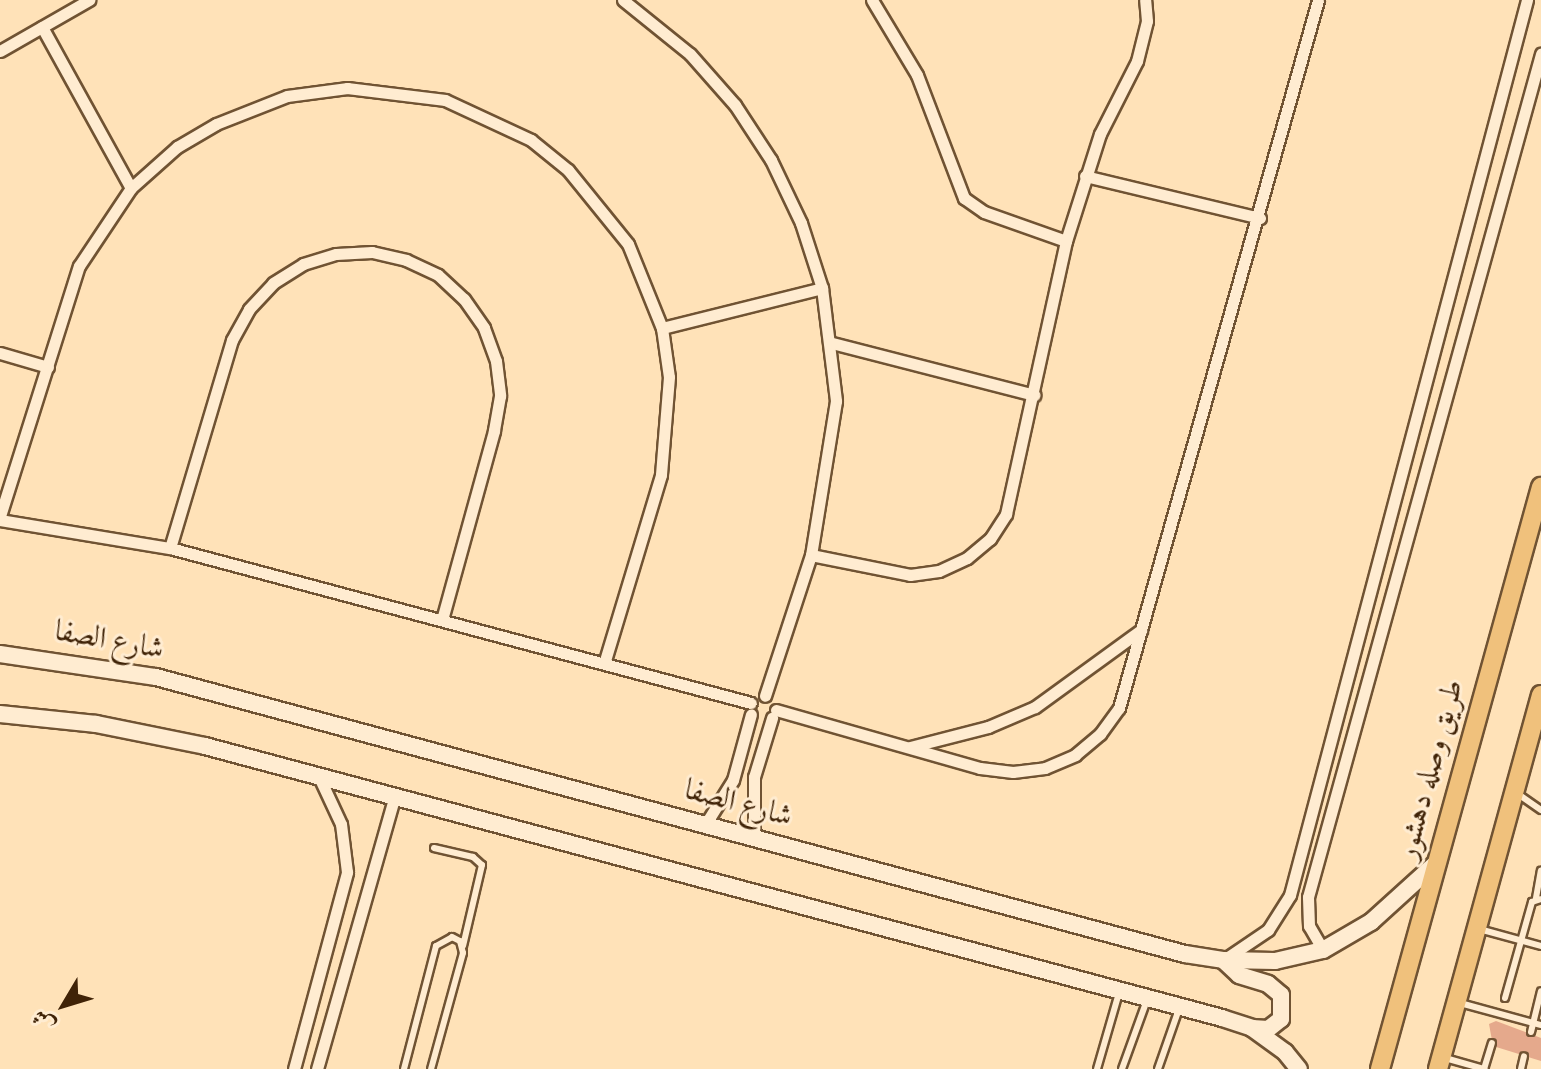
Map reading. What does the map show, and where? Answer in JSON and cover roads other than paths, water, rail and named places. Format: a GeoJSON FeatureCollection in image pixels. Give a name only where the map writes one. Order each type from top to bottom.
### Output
{"type":"FeatureCollection","features":[{"type":"Feature","properties":{"kind":"main road","name":"طريق وصله دهشور"},"geometry":{"type":"LineString","coordinates":[[1380,1069],[1541,487]]}},
{"type":"Feature","properties":{"kind":"main road"},"geometry":{"type":"LineString","coordinates":[[1440,1063],[1475,928],[1540,705]]}},
{"type":"Feature","properties":{"kind":"street"},"geometry":{"type":"LineString","coordinates":[[0,51],[89,0]]}},
{"type":"Feature","properties":{"kind":"street"},"geometry":{"type":"LineString","coordinates":[[623,0],[640,5],[690,54],[735,105],[771,160],[801,223],[822,288],[832,343],[836,401],[811,555],[765,696],[751,708],[733,780],[705,825]]}},
{"type":"Feature","properties":{"kind":"street"},"geometry":{"type":"LineString","coordinates":[[872,0],[917,75],[964,198],[984,212],[1066,241]]}},
{"type":"Feature","properties":{"kind":"street"},"geometry":{"type":"LineString","coordinates":[[811,555],[910,575],[939,571],[967,558],[990,539],[1006,514],[1066,241],[1085,176],[1137,61],[1147,21],[1145,0]]}},
{"type":"Feature","properties":{"kind":"street"},"geometry":{"type":"LineString","coordinates":[[604,664],[663,463],[669,377],[662,328],[628,244],[568,170],[531,140],[445,100],[347,88],[287,96],[216,124],[177,147],[131,188],[79,266],[0,518],[170,548],[442,620],[751,708],[760,721],[774,714],[1013,772],[1045,768],[1075,755],[1100,734],[1119,708],[1260,218],[1318,0]]}},
{"type":"Feature","properties":{"kind":"street"},"geometry":{"type":"LineString","coordinates":[[0,714],[96,724],[190,743],[1179,1009],[1252,1028],[1268,1029],[1281,1019],[1281,995],[1268,984],[1239,975],[1223,960],[1275,922],[1297,867],[1527,0]]}},
{"type":"Feature","properties":{"kind":"street"},"geometry":{"type":"LineString","coordinates":[[42,27],[131,188]]}},
{"type":"Feature","properties":{"kind":"street"},"geometry":{"type":"LineString","coordinates":[[1323,950],[1307,917],[1315,872],[1541,54]]}},
{"type":"Feature","properties":{"kind":"street"},"geometry":{"type":"LineString","coordinates":[[1085,176],[1260,218]]}},
{"type":"Feature","properties":{"kind":"street"},"geometry":{"type":"LineString","coordinates":[[170,548],[232,340],[249,309],[273,283],[303,264],[336,254],[372,252],[406,260],[438,275],[464,299],[484,328],[498,373],[494,431],[442,620]]}},
{"type":"Feature","properties":{"kind":"street"},"geometry":{"type":"LineString","coordinates":[[662,328],[822,288]]}},
{"type":"Feature","properties":{"kind":"street"},"geometry":{"type":"LineString","coordinates":[[832,343],[1034,395]]}},
{"type":"Feature","properties":{"kind":"street"},"geometry":{"type":"LineString","coordinates":[[0,353],[48,367]]}},
{"type":"Feature","properties":{"kind":"street"},"geometry":{"type":"LineString","coordinates":[[909,748],[988,727],[1035,707],[1141,629]]}},
{"type":"Feature","properties":{"kind":"street","name":"شارع الصفا"},"geometry":{"type":"LineString","coordinates":[[0,654],[156,677],[1185,954],[1223,960],[1275,961],[1323,950],[1371,922],[1436,863]]}},
{"type":"Feature","properties":{"kind":"street"},"geometry":{"type":"LineString","coordinates":[[754,838],[754,777],[774,714],[765,696]]}},
{"type":"Feature","properties":{"kind":"street"},"geometry":{"type":"LineString","coordinates":[[294,1069],[347,872],[341,824],[320,779]]}},
{"type":"Feature","properties":{"kind":"street"},"geometry":{"type":"LineString","coordinates":[[317,1069],[394,799]]}},
{"type":"Feature","properties":{"kind":"street"},"geometry":{"type":"LineString","coordinates":[[1297,867],[1315,872]]}},
{"type":"Feature","properties":{"kind":"street"},"geometry":{"type":"LineString","coordinates":[[313,997],[336,1003]]}},
{"type":"Feature","properties":{"kind":"street"},"geometry":{"type":"LineString","coordinates":[[1252,1028],[1285,1052],[1299,1069]]}},
{"type":"Feature","properties":{"kind":"lane"},"geometry":{"type":"LineString","coordinates":[[1514,791],[1541,810]]}},
{"type":"Feature","properties":{"kind":"lane"},"geometry":{"type":"LineString","coordinates":[[431,1069],[482,865],[473,857],[434,848]]}},
{"type":"Feature","properties":{"kind":"lane"},"geometry":{"type":"LineString","coordinates":[[1505,998],[1521,941],[1538,899],[1541,870]]}},
{"type":"Feature","properties":{"kind":"lane"},"geometry":{"type":"LineString","coordinates":[[1475,928],[1541,946]]}},
{"type":"Feature","properties":{"kind":"lane"},"geometry":{"type":"LineString","coordinates":[[404,1069],[436,946],[452,937],[463,946]]}},
{"type":"Feature","properties":{"kind":"lane"},"geometry":{"type":"LineString","coordinates":[[1531,1032],[1537,1024],[1541,991]]}},
{"type":"Feature","properties":{"kind":"lane"},"geometry":{"type":"LineString","coordinates":[[1097,1069],[1119,993]]}},
{"type":"Feature","properties":{"kind":"lane"},"geometry":{"type":"LineString","coordinates":[[1122,1069],[1147,1000]]}},
{"type":"Feature","properties":{"kind":"lane"},"geometry":{"type":"LineString","coordinates":[[1456,1002],[1537,1024]]}},
{"type":"Feature","properties":{"kind":"lane"},"geometry":{"type":"LineString","coordinates":[[1158,1069],[1179,1009]]}},
{"type":"Feature","properties":{"kind":"lane"},"geometry":{"type":"LineString","coordinates":[[1498,1022],[1501,1014]]}},
{"type":"Feature","properties":{"kind":"lane"},"geometry":{"type":"LineString","coordinates":[[1440,1063],[1484,1069],[1492,1043]]}},
{"type":"Feature","properties":{"kind":"lane"},"geometry":{"type":"LineString","coordinates":[[1521,1069],[1524,1056]]}}]}
